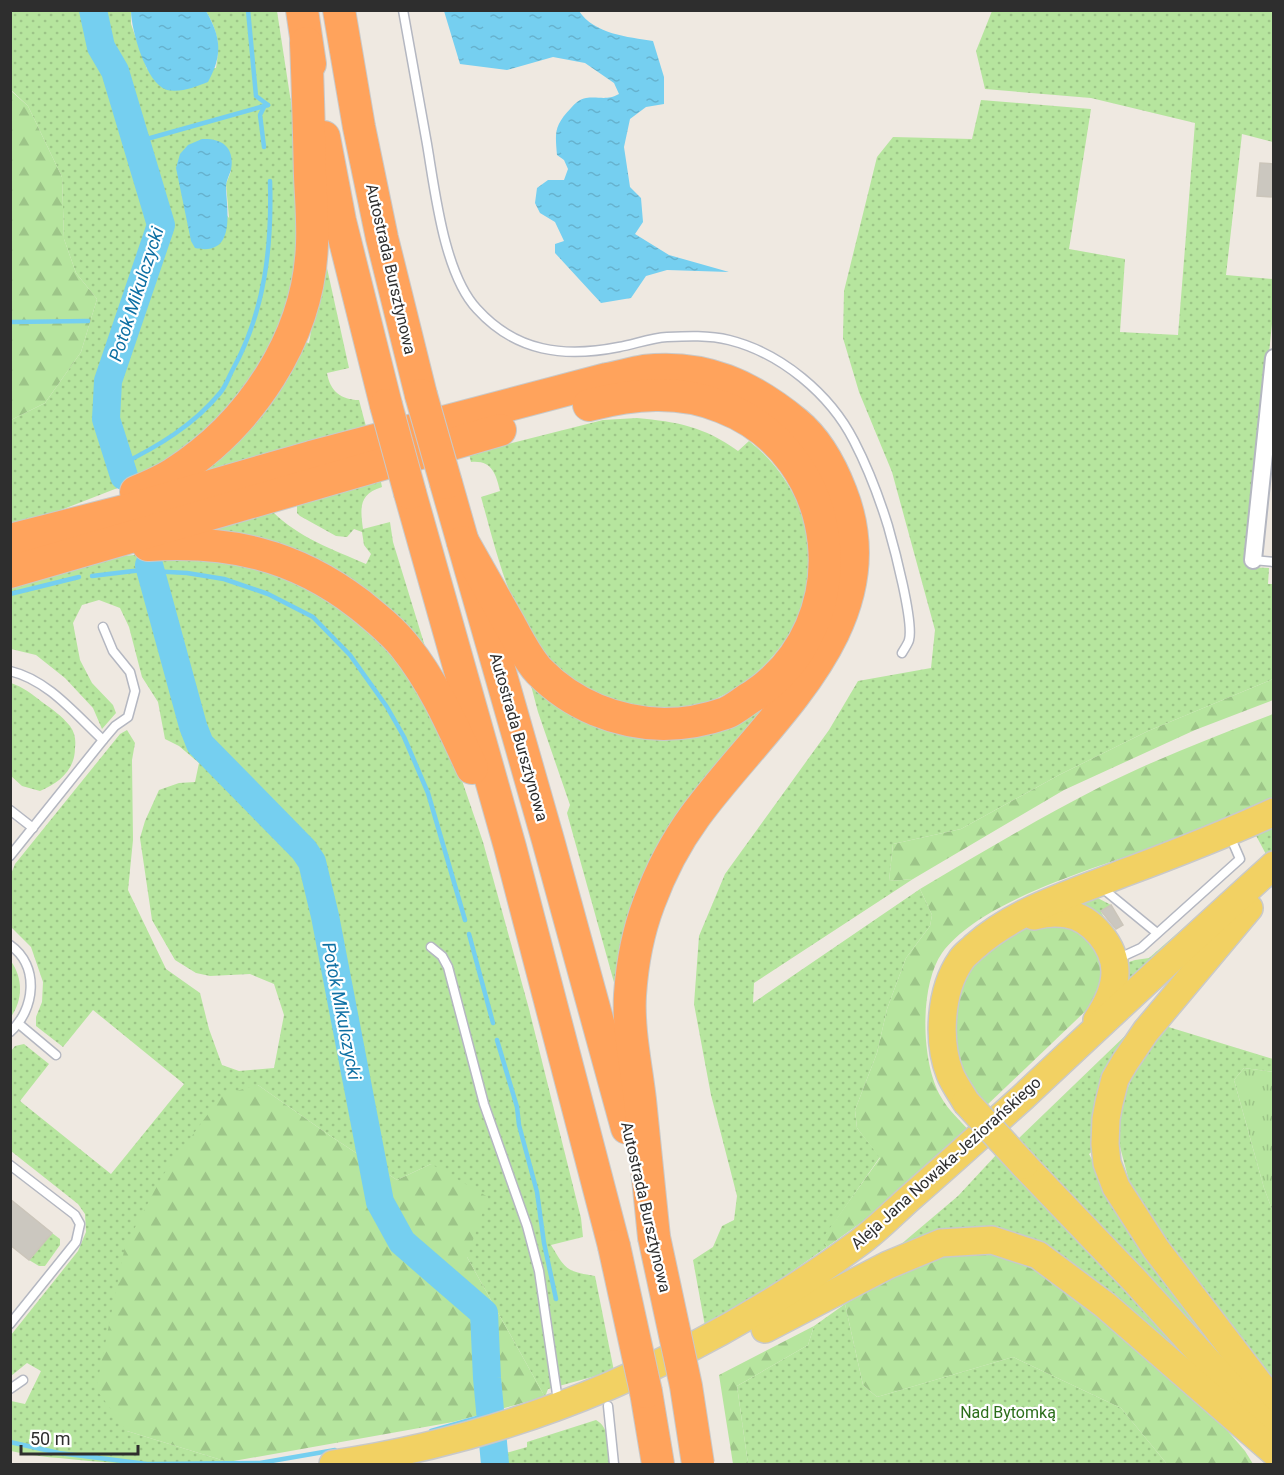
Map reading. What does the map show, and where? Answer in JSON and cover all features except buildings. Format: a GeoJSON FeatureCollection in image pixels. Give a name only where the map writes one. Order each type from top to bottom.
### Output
{"type":"FeatureCollection","features":[{"type":"Feature","properties":{"kind":"highway"},"geometry":{"type":"LineString","coordinates":[[302,10],[306,43],[340,221],[386,405],[510,847],[614,1246],[646,1392],[658,1464]]}},
{"type":"Feature","properties":{"kind":"highway","name":"Autostrada Bursztynowa"},"geometry":{"type":"LineString","coordinates":[[339,10],[359,127],[380,227],[421,395],[592,998],[654,1237],[686,1386],[698,1464]]}},
{"type":"Feature","properties":{"kind":"highway"},"geometry":{"type":"LineString","coordinates":[[10,538],[136,492],[172,475],[207,449],[242,416],[268,380],[286,347],[300,313],[312,245],[306,43]]}},
{"type":"Feature","properties":{"kind":"highway"},"geometry":{"type":"LineString","coordinates":[[10,538],[128,510],[311,457],[645,371],[680,370],[711,375],[737,383],[773,405],[804,430],[830,465],[847,507],[852,545],[851,580],[844,610],[831,640],[811,673],[694,817],[666,865],[648,904],[637,946],[630,996],[654,1237]]}},
{"type":"Feature","properties":{"kind":"highway"},"geometry":{"type":"LineString","coordinates":[[10,572],[547,416],[609,400],[647,394],[684,396],[722,407],[760,427],[783,449],[805,479],[820,514],[825,544],[825,581],[814,622],[792,661],[763,689],[728,713],[684,724],[639,723],[596,711],[557,688],[537,669],[463,542]]}},
{"type":"Feature","properties":{"kind":"highway"},"geometry":{"type":"LineString","coordinates":[[100,547],[180,543],[222,545],[260,553],[301,567],[339,589],[376,617],[405,647],[431,685],[510,847]]}},
{"type":"Feature","properties":{"kind":"main road"},"geometry":{"type":"LineString","coordinates":[[1274,812],[1052,901],[1007,924],[961,959],[947,990],[942,1022],[943,1051],[951,1076],[966,1102],[1136,1282],[1274,1434]]}},
{"type":"Feature","properties":{"kind":"main road","name":"Aleja Jana Nowaka-Jeziorańskiego"},"geometry":{"type":"LineString","coordinates":[[526,1428],[559,1407],[662,1363],[752,1315],[861,1241],[971,1145],[1274,865]]}},
{"type":"Feature","properties":{"kind":"main road","name":"Aleja Jana Nowaka-Jeziorańskiego"},"geometry":{"type":"LineString","coordinates":[[333,1464],[454,1448],[608,1406],[671,1379],[765,1329],[872,1255],[916,1217],[994,1148],[1274,886]]}},
{"type":"Feature","properties":{"kind":"main road"},"geometry":{"type":"LineString","coordinates":[[1249,908],[1146,1030],[1125,1062],[1115,1079],[1109,1103],[1105,1144],[1107,1162],[1116,1188],[1156,1249],[1274,1403]]}},
{"type":"Feature","properties":{"kind":"main road"},"geometry":{"type":"LineString","coordinates":[[1007,924],[1045,913],[1068,914],[1084,921],[1098,932],[1108,946],[1114,961],[1112,992],[1085,1038]]}},
{"type":"Feature","properties":{"kind":"main road"},"geometry":{"type":"LineString","coordinates":[[765,1329],[888,1265],[941,1244],[992,1240],[1038,1255],[1095,1298],[1274,1452]]}},
{"type":"Feature","properties":{"kind":"main road","name":"Aleja Jana Nowaka-Jeziorańskiego"},"geometry":{"type":"LineString","coordinates":[[424,1464],[454,1448]]}},
{"type":"Feature","properties":{"kind":"street"},"geometry":{"type":"LineString","coordinates":[[1253,560],[1274,358]]}},
{"type":"Feature","properties":{"kind":"lane"},"geometry":{"type":"LineString","coordinates":[[403,10],[442,229],[456,274],[475,308],[502,332],[533,347],[574,352],[616,348],[664,337],[698,336],[730,340],[772,357],[805,380],[835,410],[877,492],[896,554],[910,627],[909,640],[902,653]]}},
{"type":"Feature","properties":{"kind":"lane"},"geometry":{"type":"LineString","coordinates":[[1253,560],[1274,562]]}},
{"type":"Feature","properties":{"kind":"lane"},"geometry":{"type":"LineString","coordinates":[[10,856],[103,740],[115,726],[128,717],[135,691],[130,672],[113,651],[103,627]]}},
{"type":"Feature","properties":{"kind":"lane"},"geometry":{"type":"LineString","coordinates":[[10,671],[27,675],[41,682],[103,740]]}},
{"type":"Feature","properties":{"kind":"lane"},"geometry":{"type":"LineString","coordinates":[[10,810],[33,828]]}},
{"type":"Feature","properties":{"kind":"lane"},"geometry":{"type":"LineString","coordinates":[[1114,961],[1141,948],[1240,859],[1228,832]]}},
{"type":"Feature","properties":{"kind":"lane"},"geometry":{"type":"LineString","coordinates":[[1103,881],[1107,892],[1157,933]]}},
{"type":"Feature","properties":{"kind":"lane"},"geometry":{"type":"LineString","coordinates":[[10,945],[26,964],[32,985],[29,1006],[19,1024],[10,1032]]}},
{"type":"Feature","properties":{"kind":"lane"},"geometry":{"type":"LineString","coordinates":[[431,947],[448,967],[484,1104],[527,1226],[541,1281],[559,1407]]}},
{"type":"Feature","properties":{"kind":"lane"},"geometry":{"type":"LineString","coordinates":[[19,1024],[56,1055]]}},
{"type":"Feature","properties":{"kind":"lane"},"geometry":{"type":"LineString","coordinates":[[10,1166],[75,1215],[80,1224],[76,1242],[10,1324]]}},
{"type":"Feature","properties":{"kind":"lane"},"geometry":{"type":"LineString","coordinates":[[10,1389],[23,1380]]}},
{"type":"Feature","properties":{"kind":"lane"},"geometry":{"type":"LineString","coordinates":[[608,1406],[614,1464]]}},
{"type":"Feature","properties":{"kind":"green space"},"geometry":{"type":"Polygon","coordinates":[[[11,11],[131,11],[131,24],[147,69],[216,68],[217,38],[206,11],[277,11],[301,182],[295,284],[281,330],[255,379],[214,429],[151,475],[61,510],[11,525],[11,420],[45,403],[81,352],[97,299],[76,273],[64,239],[62,177],[28,106],[11,90],[11,11]],[[180,154],[229,218],[226,184],[231,171],[180,154]]]}},
{"type":"Feature","properties":{"kind":"green space"},"geometry":{"type":"Polygon","coordinates":[[[992,11],[1273,11],[1273,142],[1242,134],[1226,275],[1273,279],[1273,314],[1247,567],[1269,568],[1268,584],[1273,584],[1273,679],[1148,731],[1059,775],[961,829],[893,844],[889,881],[913,879],[754,983],[753,1003],[920,889],[932,915],[930,926],[906,958],[887,1009],[877,1053],[855,1110],[857,1128],[880,1157],[823,1239],[827,1247],[758,1295],[705,1326],[693,1260],[713,1247],[722,1226],[734,1220],[737,1196],[711,1095],[694,1004],[699,936],[725,874],[829,730],[858,681],[931,668],[935,630],[892,472],[859,392],[843,338],[844,291],[877,157],[893,137],[972,139],[981,100],[1091,109],[1069,249],[1125,259],[1120,332],[1178,335],[1195,123],[1091,98],[985,89],[976,51],[992,11]]]}},
{"type":"Feature","properties":{"kind":"green space"},"geometry":{"type":"Polygon","coordinates":[[[10,90],[28,106],[62,177],[64,239],[76,273],[97,299],[81,352],[45,403],[11,420],[10,90]]]}},
{"type":"Feature","properties":{"kind":"green space"},"geometry":{"type":"Polygon","coordinates":[[[323,264],[327,268],[349,368],[327,373],[328,379],[337,393],[353,400],[359,400],[368,434],[186,479],[301,341],[309,343],[323,264]]]}},
{"type":"Feature","properties":{"kind":"green space"},"geometry":{"type":"Polygon","coordinates":[[[637,418],[690,427],[713,436],[738,451],[749,441],[774,466],[793,494],[805,524],[810,556],[807,587],[797,618],[780,647],[756,673],[737,687],[716,699],[682,709],[658,710],[609,700],[569,678],[546,657],[518,610],[491,535],[481,497],[500,491],[497,479],[492,469],[484,463],[471,462],[469,454],[603,420],[637,418]]]}},
{"type":"Feature","properties":{"kind":"green space"},"geometry":{"type":"Polygon","coordinates":[[[380,477],[382,487],[369,493],[363,502],[361,514],[363,529],[390,522],[393,542],[431,666],[406,633],[190,531],[272,511],[305,536],[366,564],[371,554],[364,545],[362,532],[354,529],[347,537],[336,536],[300,516],[297,513],[297,505],[380,477]]]}},
{"type":"Feature","properties":{"kind":"green space"},"geometry":{"type":"Polygon","coordinates":[[[175,551],[214,554],[295,578],[390,642],[455,760],[483,842],[529,1009],[581,1218],[583,1237],[551,1245],[560,1260],[572,1271],[595,1276],[614,1371],[548,1389],[545,1397],[467,1257],[431,1164],[397,1180],[258,1085],[127,1431],[228,1462],[175,1465],[124,1464],[30,1455],[11,1451],[11,1401],[25,1404],[41,1371],[27,1363],[11,1376],[11,1335],[78,1251],[86,1232],[85,1214],[78,1204],[11,1151],[11,1051],[15,1046],[24,1044],[49,1064],[20,1101],[111,1174],[184,1084],[93,1010],[63,1047],[36,1026],[36,1017],[42,1002],[43,982],[31,947],[11,927],[11,874],[15,864],[120,734],[127,730],[135,743],[132,760],[133,840],[128,890],[166,969],[200,993],[209,1029],[222,1065],[239,1071],[274,1068],[284,1015],[274,984],[250,974],[210,976],[196,973],[175,960],[152,920],[140,838],[145,821],[159,790],[179,783],[195,782],[199,763],[179,746],[165,739],[158,702],[142,677],[129,627],[120,608],[99,600],[82,605],[73,623],[80,660],[92,683],[113,705],[116,713],[102,729],[93,708],[65,678],[36,655],[11,649],[11,584],[114,557],[175,551]]]}},
{"type":"Feature","properties":{"kind":"green space"},"geometry":{"type":"Polygon","coordinates":[[[528,674],[608,728],[782,687],[691,803],[615,986],[567,813],[570,805],[538,712],[528,674]]]}},
{"type":"Feature","properties":{"kind":"green space"},"geometry":{"type":"Polygon","coordinates":[[[1273,679],[1273,700],[1195,730],[1064,790],[913,879],[889,881],[893,844],[961,829],[1059,775],[1148,731],[1273,679]]]}},
{"type":"Feature","properties":{"kind":"green space"},"geometry":{"type":"Polygon","coordinates":[[[11,683],[27,691],[57,713],[70,726],[74,734],[74,756],[69,769],[59,780],[40,791],[22,786],[11,776],[11,683]]]}},
{"type":"Feature","properties":{"kind":"green space"},"geometry":{"type":"Polygon","coordinates":[[[1273,714],[1273,801],[1178,839],[1044,886],[984,916],[960,934],[942,953],[929,985],[926,1004],[925,1025],[929,1065],[941,1097],[970,1132],[901,1194],[827,1247],[822,1239],[880,1158],[857,1128],[855,1110],[877,1053],[887,1009],[906,958],[930,926],[932,915],[920,889],[1100,787],[1164,757],[1273,714]]]}},
{"type":"Feature","properties":{"kind":"green space"},"geometry":{"type":"Polygon","coordinates":[[[1273,818],[1273,853],[1268,858],[1252,828],[1273,818]]]}},
{"type":"Feature","properties":{"kind":"green space"},"geometry":{"type":"Polygon","coordinates":[[[1236,882],[1119,995],[1126,963],[1149,958],[1236,882]]]}},
{"type":"Feature","properties":{"kind":"green space"},"geometry":{"type":"Polygon","coordinates":[[[1092,895],[1111,905],[1101,912],[1112,931],[1081,905],[1081,900],[1092,895]]]}},
{"type":"Feature","properties":{"kind":"green space"},"geometry":{"type":"Polygon","coordinates":[[[1044,923],[1072,928],[1094,946],[1103,972],[1095,1002],[986,1106],[967,1084],[953,1045],[956,995],[975,960],[1019,929],[1044,923]]]}},
{"type":"Feature","properties":{"kind":"green space"},"geometry":{"type":"Polygon","coordinates":[[[11,961],[18,975],[20,989],[18,1003],[11,1017],[11,961]]]}},
{"type":"Feature","properties":{"kind":"green space"},"geometry":{"type":"Polygon","coordinates":[[[1162,1025],[1273,1059],[1273,1072],[1244,1068],[1234,1080],[1264,1188],[1273,1212],[1273,1379],[1146,1214],[1129,1181],[1119,1143],[1119,1107],[1134,1074],[1162,1025]]]}},
{"type":"Feature","properties":{"kind":"green space"},"geometry":{"type":"Polygon","coordinates":[[[1130,1031],[1095,1149],[1089,1154],[1097,1169],[1259,1399],[1018,1139],[1130,1031]]]}},
{"type":"Feature","properties":{"kind":"green space"},"geometry":{"type":"Polygon","coordinates":[[[1244,1068],[1273,1072],[1273,1212],[1264,1188],[1234,1080],[1244,1068]]]}},
{"type":"Feature","properties":{"kind":"green space"},"geometry":{"type":"Polygon","coordinates":[[[258,1085],[397,1180],[431,1164],[488,1197],[467,1257],[545,1397],[453,1422],[228,1462],[127,1431],[96,1389],[125,1246],[163,1175],[222,1095],[258,1085]]]}},
{"type":"Feature","properties":{"kind":"green space"},"geometry":{"type":"Polygon","coordinates":[[[997,1154],[1242,1410],[1059,1259],[893,1251],[958,1196],[997,1154]]]}},
{"type":"Feature","properties":{"kind":"green space"},"geometry":{"type":"Polygon","coordinates":[[[52,1233],[60,1239],[60,1245],[45,1266],[39,1266],[29,1260],[52,1233]]]}},
{"type":"Feature","properties":{"kind":"green space"},"geometry":{"type":"Polygon","coordinates":[[[977,1252],[1006,1254],[1036,1265],[1213,1414],[1245,1451],[1253,1464],[1167,1464],[1121,1408],[1013,1357],[877,1397],[863,1385],[845,1304],[907,1269],[945,1256],[977,1252]]]}},
{"type":"Feature","properties":{"kind":"green space","name":"Nad Bytomką"},"geometry":{"type":"Polygon","coordinates":[[[845,1304],[863,1385],[877,1397],[1013,1357],[1121,1408],[1167,1464],[748,1464],[737,1386],[808,1345],[814,1326],[845,1304]]]}},
{"type":"Feature","properties":{"kind":"green space"},"geometry":{"type":"Polygon","coordinates":[[[814,1326],[808,1345],[737,1386],[748,1464],[733,1464],[719,1375],[814,1326]]]}},
{"type":"Feature","properties":{"kind":"green space"},"geometry":{"type":"Polygon","coordinates":[[[596,1420],[606,1433],[610,1464],[500,1464],[499,1455],[527,1447],[527,1442],[596,1420]]]}},
{"type":"Feature","properties":{"kind":"water"},"geometry":{"type":"Polygon","coordinates":[[[131,11],[206,11],[215,29],[218,46],[216,63],[208,82],[177,91],[159,86],[141,55],[131,11]]]}},
{"type":"Feature","properties":{"kind":"water"},"geometry":{"type":"Polygon","coordinates":[[[444,11],[579,11],[585,19],[602,30],[653,41],[664,77],[664,104],[646,107],[630,119],[624,147],[630,187],[641,198],[643,222],[635,234],[669,255],[729,272],[667,270],[646,276],[631,298],[601,303],[555,253],[555,244],[564,241],[555,222],[540,213],[535,203],[537,188],[548,180],[564,180],[568,169],[564,160],[557,155],[556,135],[561,120],[574,104],[582,99],[619,94],[614,83],[585,63],[553,57],[507,70],[460,64],[444,11]]]}},
{"type":"Feature","properties":{"kind":"water"},"geometry":{"type":"Polygon","coordinates":[[[202,139],[216,140],[226,146],[232,162],[226,185],[226,230],[217,246],[208,249],[195,248],[191,241],[176,168],[180,154],[188,145],[202,139]]]}},
{"type":"Feature","properties":{"kind":"waterway","name":"Potok Mikulczycki"},"geometry":{"type":"LineString","coordinates":[[93,10],[101,47],[115,71],[161,225],[108,381],[106,419],[124,476]]}},
{"type":"Feature","properties":{"kind":"waterway"},"geometry":{"type":"LineString","coordinates":[[248,10],[256,96],[268,105]]}},
{"type":"Feature","properties":{"kind":"waterway"},"geometry":{"type":"LineString","coordinates":[[264,147],[260,115],[265,105]]}},
{"type":"Feature","properties":{"kind":"waterway"},"geometry":{"type":"LineString","coordinates":[[136,142],[268,105]]}},
{"type":"Feature","properties":{"kind":"waterway"},"geometry":{"type":"LineString","coordinates":[[120,465],[148,451],[187,425],[210,405],[226,384],[253,324],[264,278],[270,230],[270,181]]}},
{"type":"Feature","properties":{"kind":"waterway"},"geometry":{"type":"LineString","coordinates":[[10,322],[88,321]]}},
{"type":"Feature","properties":{"kind":"waterway","name":"Potok Mikulczycki"},"geometry":{"type":"LineString","coordinates":[[149,565],[200,744],[304,850],[312,862],[325,916],[380,1202],[402,1242],[484,1313],[495,1464]]}},
{"type":"Feature","properties":{"kind":"waterway"},"geometry":{"type":"LineString","coordinates":[[92,576],[150,569]]}},
{"type":"Feature","properties":{"kind":"waterway"},"geometry":{"type":"LineString","coordinates":[[151,571],[187,573],[224,579],[268,594],[313,617],[350,655],[387,707],[404,737],[428,793],[465,920]]}},
{"type":"Feature","properties":{"kind":"waterway"},"geometry":{"type":"LineString","coordinates":[[10,594],[79,577]]}},
{"type":"Feature","properties":{"kind":"waterway"},"geometry":{"type":"LineString","coordinates":[[469,934],[493,1023]]}},
{"type":"Feature","properties":{"kind":"waterway"},"geometry":{"type":"LineString","coordinates":[[497,1040],[517,1107],[519,1125],[537,1192],[544,1243],[556,1299]]}},
{"type":"Feature","properties":{"kind":"waterway"},"geometry":{"type":"LineString","coordinates":[[431,1431],[491,1414]]}},
{"type":"Feature","properties":{"kind":"waterway"},"geometry":{"type":"LineString","coordinates":[[10,1442],[59,1453],[147,1464],[260,1463],[335,1450]]}}]}
